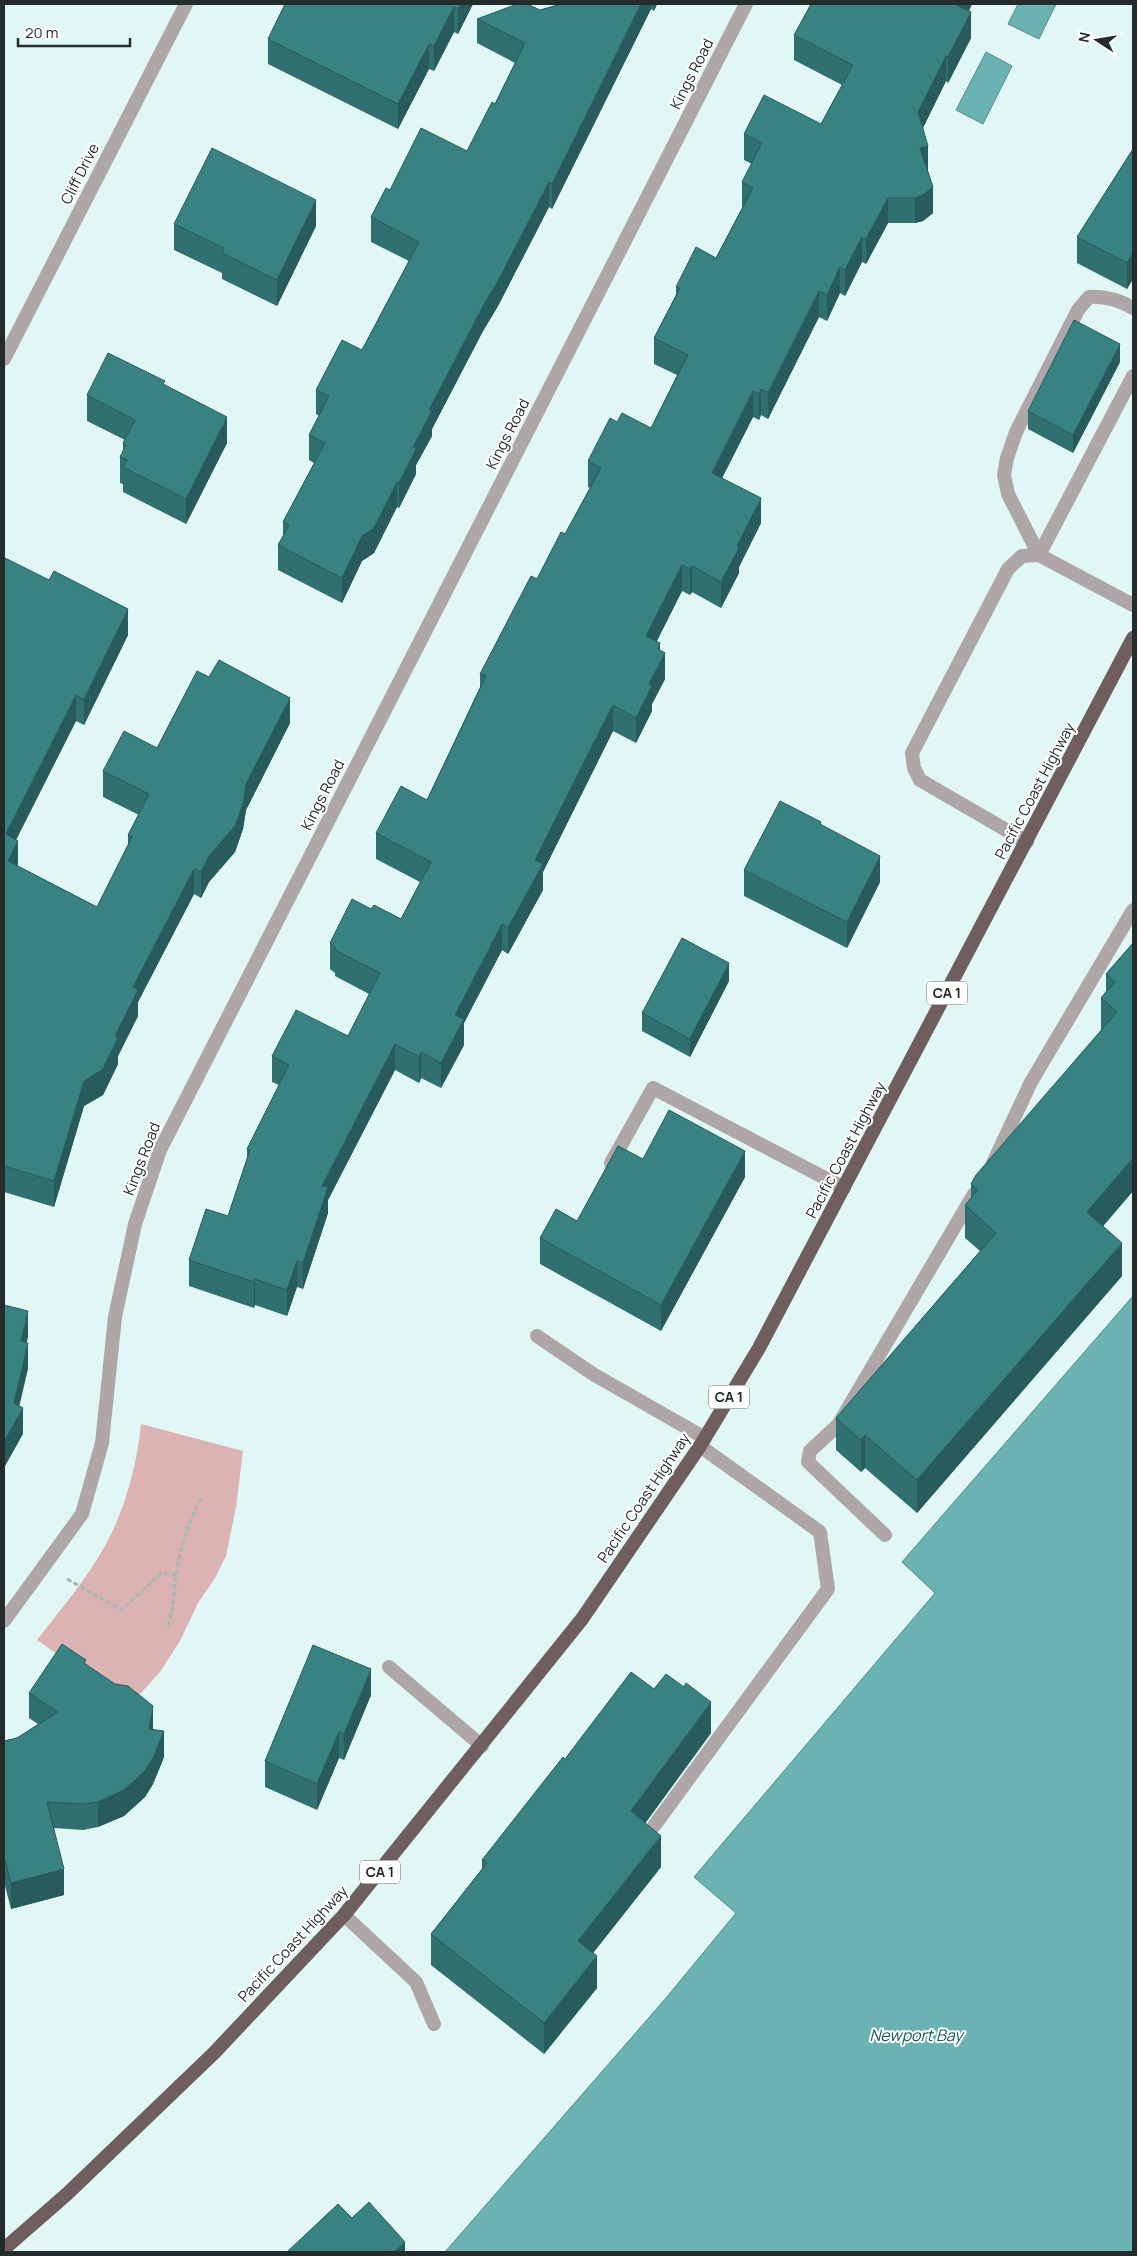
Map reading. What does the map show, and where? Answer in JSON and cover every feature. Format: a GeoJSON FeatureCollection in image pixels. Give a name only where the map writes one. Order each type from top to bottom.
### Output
{"type":"FeatureCollection","features":[{"type":"Feature","properties":{"kind":"highway","name":"Pacific Coast Highway"},"geometry":{"type":"LineString","coordinates":[[4,2249],[67,2194],[214,2052],[344,1915],[482,1746],[582,1619],[702,1442],[759,1348],[1133,638]]}},
{"type":"Feature","properties":{"kind":"street","name":"Cliff Drive"},"geometry":{"type":"LineString","coordinates":[[4,359],[186,4]]}},
{"type":"Feature","properties":{"kind":"street","name":"Kings Road"},"geometry":{"type":"LineString","coordinates":[[4,1621],[82,1514],[102,1444],[115,1317],[135,1224],[160,1150],[746,4]]}},
{"type":"Feature","properties":{"kind":"street"},"geometry":{"type":"LineString","coordinates":[[1039,555],[1008,494],[1004,475],[1007,458],[1016,432],[1078,310],[1089,297],[1103,296],[1121,301],[1133,308]]}},
{"type":"Feature","properties":{"kind":"street"},"geometry":{"type":"LineString","coordinates":[[1039,555],[1133,376]]}},
{"type":"Feature","properties":{"kind":"street"},"geometry":{"type":"LineString","coordinates":[[1027,842],[920,780],[914,768],[912,753],[1008,569],[1022,556],[1039,555],[1133,605]]}},
{"type":"Feature","properties":{"kind":"street"},"geometry":{"type":"LineString","coordinates":[[885,1535],[808,1462],[810,1451],[838,1425],[982,1182],[1032,1082],[1133,910]]}},
{"type":"Feature","properties":{"kind":"street"},"geometry":{"type":"LineString","coordinates":[[605,1175],[653,1088],[844,1188]]}},
{"type":"Feature","properties":{"kind":"street"},"geometry":{"type":"LineString","coordinates":[[537,1336],[593,1374],[702,1442],[820,1532],[828,1589],[654,1826]]}},
{"type":"Feature","properties":{"kind":"street"},"geometry":{"type":"LineString","coordinates":[[389,1668],[482,1746]]}},
{"type":"Feature","properties":{"kind":"street"},"geometry":{"type":"LineString","coordinates":[[344,1915],[416,1982],[434,2024]]}},
{"type":"Feature","properties":{"kind":"path"},"geometry":{"type":"LineString","coordinates":[[168,1626],[174,1604],[176,1575],[183,1544],[202,1496]]}},
{"type":"Feature","properties":{"kind":"path"},"geometry":{"type":"LineString","coordinates":[[44,1566],[122,1610],[161,1573],[176,1575]]}},
{"type":"Feature","properties":{"kind":"shaded area"},"geometry":{"type":"Polygon","coordinates":[[[141,1424],[243,1451],[236,1507],[226,1556],[215,1578],[198,1603],[181,1639],[160,1672],[130,1705],[37,1640],[90,1571],[112,1532],[129,1487],[141,1424]]]}},
{"type":"Feature","properties":{"kind":"water"},"geometry":{"type":"Polygon","coordinates":[[[1018,4],[1056,4],[1039,39],[1008,24],[1018,4]]]}},
{"type":"Feature","properties":{"kind":"water"},"geometry":{"type":"Polygon","coordinates":[[[986,52],[1012,66],[983,124],[956,110],[986,52]]]}},
{"type":"Feature","properties":{"kind":"water","name":"Newport Bay"},"geometry":{"type":"Polygon","coordinates":[[[1133,1296],[1133,2252],[445,2252],[666,1998],[736,1913],[694,1877],[935,1593],[902,1562],[1133,1296]]]}},
{"type":"Feature","properties":{"kind":"building"},"geometry":{"type":"Polygon","coordinates":[[[285,4],[461,4],[458,9],[454,7],[434,46],[429,44],[398,104],[268,39],[285,4]]]}},
{"type":"Feature","properties":{"kind":"building"},"geometry":{"type":"Polygon","coordinates":[[[517,4],[527,4],[540,10],[561,4],[641,4],[552,184],[549,182],[429,410],[432,411],[413,447],[416,449],[399,483],[397,482],[374,528],[362,536],[342,578],[278,545],[289,525],[283,522],[325,443],[309,435],[329,396],[316,390],[342,340],[362,350],[419,242],[371,217],[386,188],[390,190],[421,128],[467,151],[492,102],[495,104],[525,43],[477,19],[517,4]]]}},
{"type":"Feature","properties":{"kind":"building"},"geometry":{"type":"Polygon","coordinates":[[[811,4],[959,4],[958,6],[971,12],[918,112],[928,146],[920,148],[933,187],[923,195],[915,198],[888,198],[866,239],[862,237],[845,270],[840,267],[827,295],[819,291],[768,393],[761,389],[759,394],[753,391],[712,473],[761,498],[737,546],[739,548],[721,582],[692,566],[690,569],[682,565],[646,636],[660,643],[658,649],[665,653],[649,684],[652,686],[636,718],[613,705],[535,860],[543,864],[508,928],[502,924],[455,1015],[464,1019],[441,1063],[421,1052],[419,1057],[395,1044],[322,1186],[328,1187],[303,1263],[297,1261],[287,1290],[255,1279],[254,1282],[189,1260],[206,1209],[228,1216],[250,1150],[247,1149],[289,1065],[272,1056],[296,1010],[348,1036],[380,973],[335,950],[336,948],[330,943],[352,899],[371,909],[374,905],[401,919],[431,862],[376,833],[401,786],[427,800],[486,676],[480,674],[531,576],[537,579],[561,532],[565,534],[601,468],[588,461],[610,418],[617,422],[622,413],[651,428],[688,355],[654,338],[680,288],[676,287],[696,247],[716,258],[753,188],[742,182],[762,143],[744,134],[764,95],[821,124],[853,65],[794,35],[811,4]]]}},
{"type":"Feature","properties":{"kind":"building"},"geometry":{"type":"Polygon","coordinates":[[[212,148],[316,200],[277,280],[222,253],[224,248],[174,224],[212,148]]]}},
{"type":"Feature","properties":{"kind":"building"},"geometry":{"type":"Polygon","coordinates":[[[1133,149],[1133,253],[1127,263],[1077,237],[1133,149]]]}},
{"type":"Feature","properties":{"kind":"building"},"geometry":{"type":"Polygon","coordinates":[[[1074,320],[1120,344],[1073,435],[1028,411],[1074,320]]]}},
{"type":"Feature","properties":{"kind":"building"},"geometry":{"type":"Polygon","coordinates":[[[108,353],[165,381],[163,384],[227,417],[186,499],[123,467],[127,460],[120,457],[126,445],[123,443],[135,420],[87,395],[108,353]]]}},
{"type":"Feature","properties":{"kind":"building"},"geometry":{"type":"Polygon","coordinates":[[[5,558],[49,580],[54,571],[128,609],[84,700],[76,695],[6,834],[18,841],[8,861],[97,907],[132,837],[128,835],[149,794],[103,771],[124,731],[157,748],[197,671],[209,677],[219,660],[290,698],[246,784],[243,804],[235,826],[209,856],[201,872],[194,869],[133,987],[138,990],[115,1036],[118,1038],[103,1069],[84,1081],[54,1181],[4,1166],[5,558]]]}},
{"type":"Feature","properties":{"kind":"building"},"geometry":{"type":"Polygon","coordinates":[[[780,801],[880,856],[847,922],[744,870],[780,801]]]}},
{"type":"Feature","properties":{"kind":"building"},"geometry":{"type":"Polygon","coordinates":[[[682,938],[729,963],[690,1039],[642,1013],[682,938]]]}},
{"type":"Feature","properties":{"kind":"building"},"geometry":{"type":"Polygon","coordinates":[[[1133,943],[1133,1158],[1087,1212],[1122,1243],[917,1480],[865,1435],[861,1440],[836,1418],[996,1233],[965,1205],[978,1190],[971,1184],[976,1175],[1117,1012],[1101,998],[1115,982],[1106,974],[1133,943]]]}},
{"type":"Feature","properties":{"kind":"building"},"geometry":{"type":"Polygon","coordinates":[[[669,1110],[745,1151],[661,1305],[540,1238],[556,1209],[577,1221],[618,1146],[643,1159],[669,1110]]]}},
{"type":"Feature","properties":{"kind":"building"},"geometry":{"type":"Polygon","coordinates":[[[4,1305],[28,1311],[21,1341],[28,1343],[14,1403],[23,1408],[4,1442],[4,1305]]]}},
{"type":"Feature","properties":{"kind":"building"},"geometry":{"type":"Polygon","coordinates":[[[62,1644],[86,1660],[84,1663],[115,1684],[128,1686],[153,1706],[149,1729],[164,1731],[153,1758],[145,1771],[124,1790],[98,1802],[83,1804],[47,1802],[64,1869],[11,1883],[4,1860],[4,1741],[17,1738],[58,1712],[29,1693],[62,1644]]]}},
{"type":"Feature","properties":{"kind":"building"},"geometry":{"type":"Polygon","coordinates":[[[313,1645],[371,1669],[344,1734],[339,1732],[317,1784],[265,1761],[313,1645]]]}},
{"type":"Feature","properties":{"kind":"building"},"geometry":{"type":"Polygon","coordinates":[[[631,1672],[654,1689],[666,1674],[684,1687],[686,1683],[711,1702],[631,1811],[661,1836],[578,1941],[597,1956],[544,2023],[431,1934],[487,1863],[482,1860],[563,1757],[565,1759],[631,1672]]]}},
{"type":"Feature","properties":{"kind":"building"},"geometry":{"type":"Polygon","coordinates":[[[369,2202],[405,2242],[394,2252],[287,2252],[338,2204],[352,2218],[369,2202]]]}}]}
